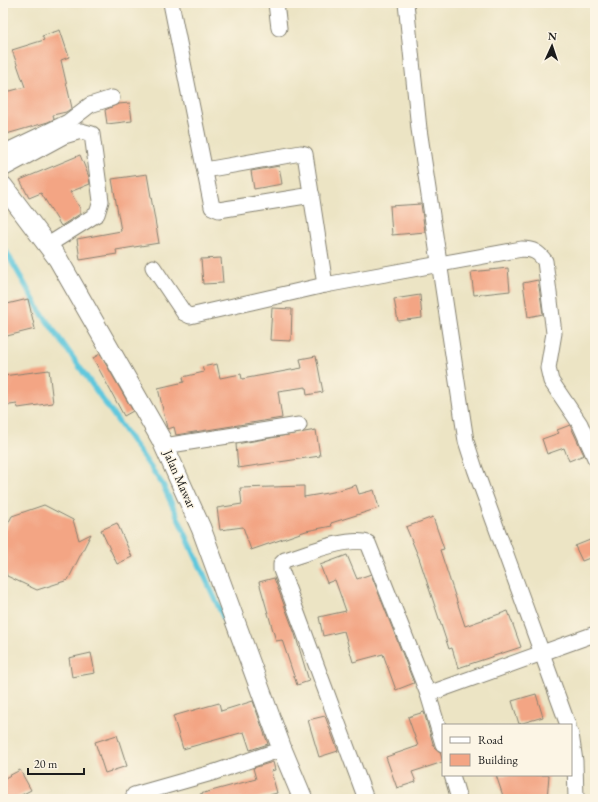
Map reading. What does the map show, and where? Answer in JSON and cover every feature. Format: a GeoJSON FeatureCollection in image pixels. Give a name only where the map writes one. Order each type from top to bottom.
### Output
{"type":"FeatureCollection","features":[{"type":"Feature","properties":{"kind":"street"},"geometry":{"type":"LineString","coordinates":[[171,3],[212,207],[219,210],[312,195]]}},
{"type":"Feature","properties":{"kind":"street"},"geometry":{"type":"LineString","coordinates":[[276,3],[279,28]]}},
{"type":"Feature","properties":{"kind":"street"},"geometry":{"type":"LineString","coordinates":[[406,3],[419,129],[466,441],[541,654],[568,724]]}},
{"type":"Feature","properties":{"kind":"street"},"geometry":{"type":"LineString","coordinates":[[3,153],[68,122],[90,105],[112,98]]}},
{"type":"Feature","properties":{"kind":"street"},"geometry":{"type":"LineString","coordinates":[[3,169],[64,136],[81,131],[92,134],[102,201],[97,214],[48,245]]}},
{"type":"Feature","properties":{"kind":"street"},"geometry":{"type":"LineString","coordinates":[[205,170],[301,152],[305,154],[307,158],[326,285]]}},
{"type":"Feature","properties":{"kind":"street","name":"Jalan Mawar"},"geometry":{"type":"LineString","coordinates":[[3,186],[48,245],[72,282],[164,446],[202,528],[282,749],[303,799]]}},
{"type":"Feature","properties":{"kind":"street"},"geometry":{"type":"LineString","coordinates":[[153,267],[184,313],[190,316],[326,285],[522,249],[532,249],[540,254],[545,262],[554,333],[548,368],[551,381],[580,424],[595,458]]}},
{"type":"Feature","properties":{"kind":"street"},"geometry":{"type":"LineString","coordinates":[[164,446],[299,424]]}},
{"type":"Feature","properties":{"kind":"street"},"geometry":{"type":"LineString","coordinates":[[366,799],[281,570],[281,564],[285,560],[349,542],[361,540],[368,543],[428,694],[442,741]]}},
{"type":"Feature","properties":{"kind":"street"},"geometry":{"type":"LineString","coordinates":[[428,694],[595,634]]}},
{"type":"Feature","properties":{"kind":"street"},"geometry":{"type":"LineString","coordinates":[[572,741],[575,761],[576,799]]}},
{"type":"Feature","properties":{"kind":"street"},"geometry":{"type":"LineString","coordinates":[[134,795],[215,772],[282,749]]}},
{"type":"Feature","properties":{"kind":"street"},"geometry":{"type":"LineString","coordinates":[[452,776],[459,799]]}},
{"type":"Feature","properties":{"kind":"building"},"geometry":{"type":"Polygon","coordinates":[[[60,30],[69,57],[61,60],[72,108],[66,112],[53,115],[54,119],[48,122],[3,135],[3,93],[25,87],[12,50],[44,40],[42,36],[60,30]]]}},
{"type":"Feature","properties":{"kind":"building"},"geometry":{"type":"Polygon","coordinates":[[[130,103],[132,121],[107,124],[105,110],[118,104],[130,103]]]}},
{"type":"Feature","properties":{"kind":"building"},"geometry":{"type":"Polygon","coordinates":[[[80,155],[89,177],[90,184],[70,192],[80,208],[80,214],[61,226],[41,193],[29,198],[20,180],[80,155]]]}},
{"type":"Feature","properties":{"kind":"building"},"geometry":{"type":"Polygon","coordinates":[[[279,166],[282,184],[254,189],[251,171],[279,166]]]}},
{"type":"Feature","properties":{"kind":"building"},"geometry":{"type":"Polygon","coordinates":[[[147,174],[159,243],[116,250],[117,254],[80,260],[77,239],[121,231],[112,179],[147,174]]]}},
{"type":"Feature","properties":{"kind":"building"},"geometry":{"type":"Polygon","coordinates":[[[421,204],[425,232],[392,235],[390,206],[421,204]]]}},
{"type":"Feature","properties":{"kind":"building"},"geometry":{"type":"Polygon","coordinates":[[[221,258],[223,283],[203,284],[201,259],[221,258]]]}},
{"type":"Feature","properties":{"kind":"building"},"geometry":{"type":"Polygon","coordinates":[[[508,268],[510,291],[474,295],[471,272],[508,268]]]}},
{"type":"Feature","properties":{"kind":"building"},"geometry":{"type":"Polygon","coordinates":[[[538,280],[543,314],[528,317],[523,283],[538,280]]]}},
{"type":"Feature","properties":{"kind":"building"},"geometry":{"type":"Polygon","coordinates":[[[420,295],[422,318],[398,321],[394,299],[420,295]]]}},
{"type":"Feature","properties":{"kind":"building"},"geometry":{"type":"Polygon","coordinates":[[[28,299],[35,329],[3,337],[3,305],[28,299]]]}},
{"type":"Feature","properties":{"kind":"building"},"geometry":{"type":"Polygon","coordinates":[[[272,308],[292,309],[291,341],[270,340],[272,308]]]}},
{"type":"Feature","properties":{"kind":"building"},"geometry":{"type":"Polygon","coordinates":[[[100,354],[133,411],[124,416],[93,358],[100,354]]]}},
{"type":"Feature","properties":{"kind":"building"},"geometry":{"type":"Polygon","coordinates":[[[316,356],[323,392],[307,395],[306,387],[278,391],[282,418],[176,435],[174,427],[167,428],[158,388],[184,382],[183,377],[204,372],[202,367],[217,364],[220,378],[241,374],[242,379],[302,368],[300,359],[316,356]]]}},
{"type":"Feature","properties":{"kind":"building"},"geometry":{"type":"Polygon","coordinates":[[[49,370],[53,403],[18,408],[17,404],[3,406],[3,376],[49,370]]]}},
{"type":"Feature","properties":{"kind":"building"},"geometry":{"type":"Polygon","coordinates":[[[570,425],[584,455],[569,461],[564,448],[547,454],[542,439],[559,433],[557,430],[570,425]]]}},
{"type":"Feature","properties":{"kind":"building"},"geometry":{"type":"Polygon","coordinates":[[[316,430],[320,456],[238,468],[236,444],[316,430]]]}},
{"type":"Feature","properties":{"kind":"building"},"geometry":{"type":"Polygon","coordinates":[[[356,485],[359,494],[374,490],[379,508],[331,523],[332,526],[306,531],[251,550],[243,527],[220,530],[217,508],[242,504],[240,488],[304,486],[304,497],[333,492],[356,485]]]}},
{"type":"Feature","properties":{"kind":"building"},"geometry":{"type":"Polygon","coordinates":[[[44,505],[73,520],[79,540],[91,534],[68,580],[37,590],[7,576],[3,563],[3,533],[12,516],[44,505]]]}},
{"type":"Feature","properties":{"kind":"building"},"geometry":{"type":"Polygon","coordinates":[[[433,517],[444,549],[440,550],[465,626],[508,611],[521,647],[458,668],[452,648],[449,649],[419,558],[406,527],[433,517]]]}},
{"type":"Feature","properties":{"kind":"building"},"geometry":{"type":"Polygon","coordinates":[[[117,523],[132,557],[117,564],[101,530],[117,523]]]}},
{"type":"Feature","properties":{"kind":"building"},"geometry":{"type":"Polygon","coordinates":[[[595,538],[595,556],[582,561],[575,546],[595,538]]]}},
{"type":"Feature","properties":{"kind":"building"},"geometry":{"type":"Polygon","coordinates":[[[347,555],[357,579],[371,574],[414,683],[396,690],[383,654],[353,662],[344,631],[323,636],[319,617],[346,611],[335,580],[327,583],[320,565],[347,555]]]}},
{"type":"Feature","properties":{"kind":"building"},"geometry":{"type":"Polygon","coordinates":[[[274,578],[295,634],[309,681],[297,685],[282,640],[276,641],[259,582],[274,578]]]}},
{"type":"Feature","properties":{"kind":"building"},"geometry":{"type":"Polygon","coordinates":[[[91,653],[95,673],[72,677],[69,658],[91,653]]]}},
{"type":"Feature","properties":{"kind":"building"},"geometry":{"type":"Polygon","coordinates":[[[536,694],[543,717],[519,724],[512,701],[536,694]]]}},
{"type":"Feature","properties":{"kind":"building"},"geometry":{"type":"Polygon","coordinates":[[[253,701],[268,744],[250,750],[244,732],[183,749],[173,716],[219,703],[221,711],[253,701]]]}},
{"type":"Feature","properties":{"kind":"building"},"geometry":{"type":"Polygon","coordinates":[[[424,712],[434,747],[440,752],[442,762],[412,772],[416,782],[397,788],[386,757],[418,746],[408,717],[424,712]]]}},
{"type":"Feature","properties":{"kind":"building"},"geometry":{"type":"Polygon","coordinates":[[[325,716],[338,751],[319,757],[308,720],[325,716]]]}},
{"type":"Feature","properties":{"kind":"building"},"geometry":{"type":"Polygon","coordinates":[[[117,735],[127,766],[105,773],[95,742],[117,735]]]}},
{"type":"Feature","properties":{"kind":"building"},"geometry":{"type":"Polygon","coordinates":[[[273,762],[275,770],[271,771],[277,793],[254,799],[201,799],[200,794],[256,779],[253,768],[273,762]]]}},
{"type":"Feature","properties":{"kind":"building"},"geometry":{"type":"Polygon","coordinates":[[[20,770],[31,790],[14,799],[3,799],[3,779],[20,770]]]}},
{"type":"Feature","properties":{"kind":"building"},"geometry":{"type":"Polygon","coordinates":[[[496,776],[549,776],[547,799],[504,799],[496,776]]]}},
{"type":"Feature","properties":{"kind":"waterway"},"geometry":{"type":"LineString","coordinates":[[3,246],[40,311],[163,485],[226,623]]}}]}
